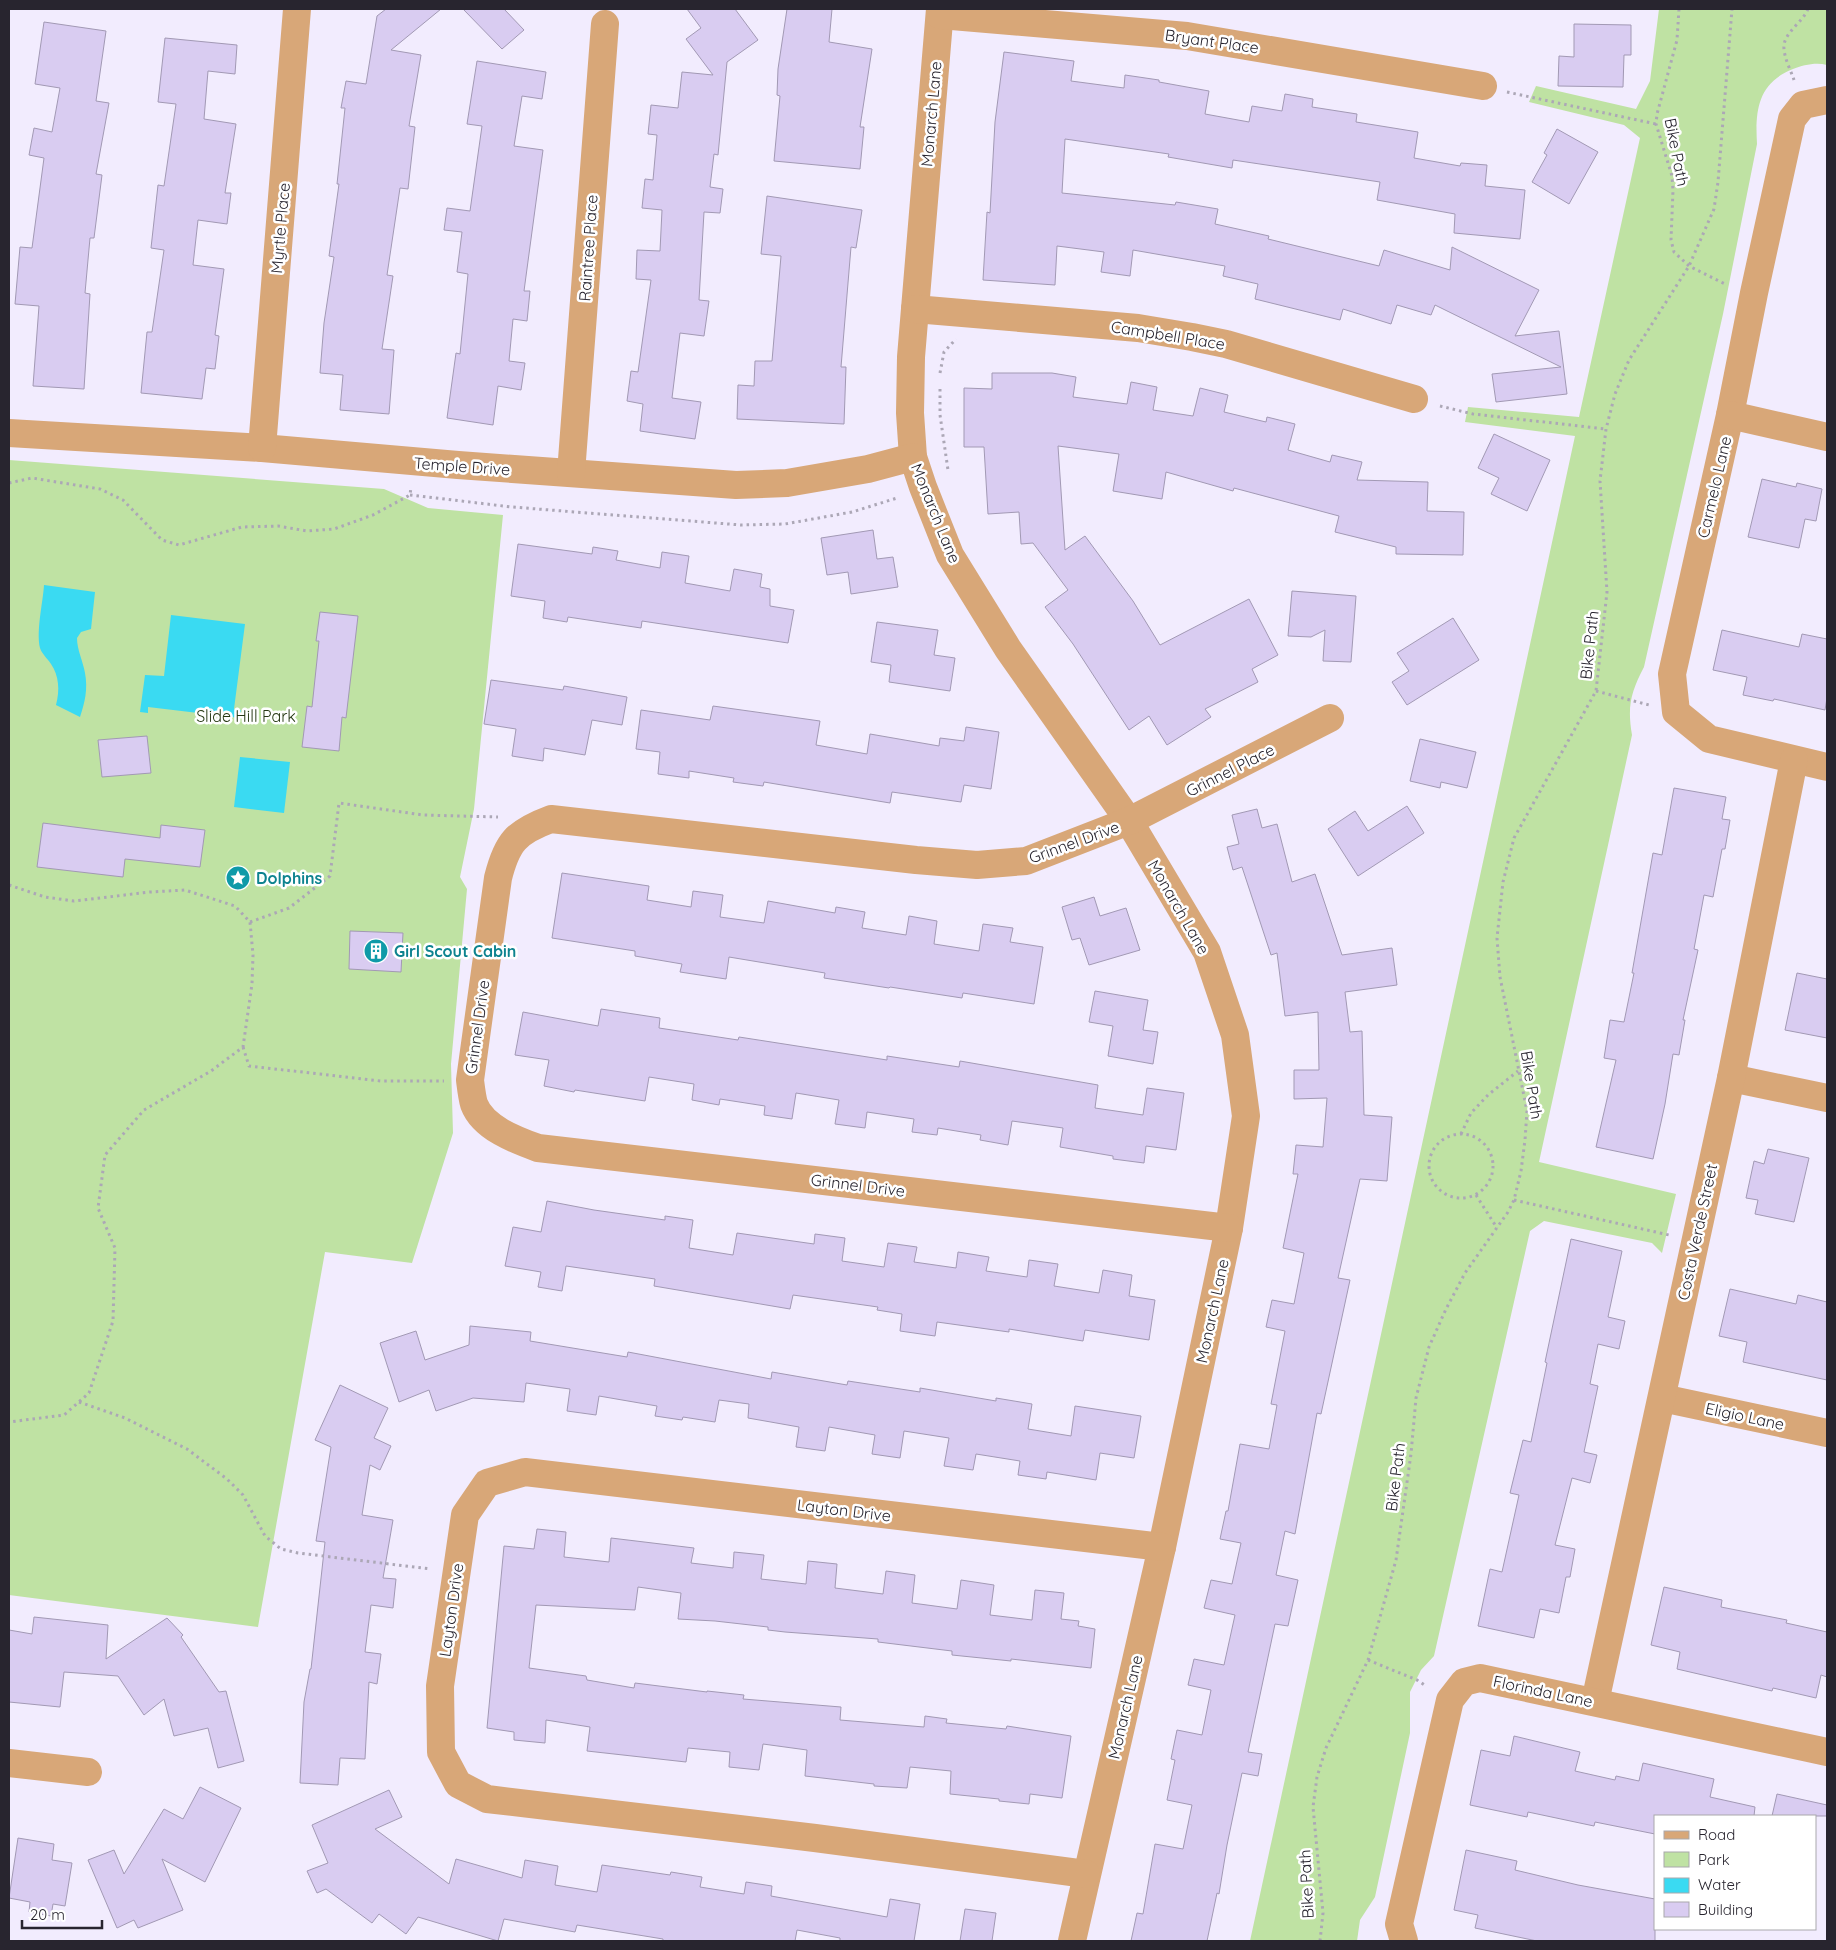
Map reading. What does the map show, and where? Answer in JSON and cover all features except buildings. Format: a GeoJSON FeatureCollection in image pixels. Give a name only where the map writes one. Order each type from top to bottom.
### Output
{"type":"FeatureCollection","features":[{"type":"Feature","properties":{"kind":"street","name":"Myrtle Place"},"geometry":{"type":"LineString","coordinates":[[262,448],[297,9]]}},
{"type":"Feature","properties":{"kind":"street","name":"Bryant Place"},"geometry":{"type":"LineString","coordinates":[[940,12],[1187,36],[1483,86]]}},
{"type":"Feature","properties":{"kind":"street","name":"Monarch Lane"},"geometry":{"type":"LineString","coordinates":[[940,12],[911,357],[910,413],[913,457],[950,555],[1008,649],[1129,821],[1207,952],[1235,1035],[1246,1116],[1229,1228],[1162,1547],[1072,1941]]}},
{"type":"Feature","properties":{"kind":"street","name":"Raintree Place"},"geometry":{"type":"LineString","coordinates":[[571,474],[605,24]]}},
{"type":"Feature","properties":{"kind":"street","name":"Carmelo Lane"},"geometry":{"type":"LineString","coordinates":[[1676,712],[1672,674],[1730,415],[1754,293],[1792,120],[1815,103]]}},
{"type":"Feature","properties":{"kind":"street","name":"Campbell Place"},"geometry":{"type":"LineString","coordinates":[[915,309],[1138,328],[1200,339],[1226,344],[1414,399]]}},
{"type":"Feature","properties":{"kind":"street"},"geometry":{"type":"LineString","coordinates":[[1730,415],[1827,437]]}},
{"type":"Feature","properties":{"kind":"street","name":"Temple Drive"},"geometry":{"type":"LineString","coordinates":[[9,433],[262,448],[414,462],[736,485],[787,483],[868,469],[913,457]]}},
{"type":"Feature","properties":{"kind":"street"},"geometry":{"type":"LineString","coordinates":[[1676,712],[1708,739],[1827,767]]}},
{"type":"Feature","properties":{"kind":"street","name":"Grinnel Place"},"geometry":{"type":"LineString","coordinates":[[1129,821],[1330,718]]}},
{"type":"Feature","properties":{"kind":"street","name":"Costa Verde Street"},"geometry":{"type":"LineString","coordinates":[[1595,1702],[1731,1078],[1794,760]]}},
{"type":"Feature","properties":{"kind":"street","name":"Grinnel Drive"},"geometry":{"type":"LineString","coordinates":[[1129,821],[1026,861],[977,865],[916,860],[551,819],[530,827],[513,840],[503,858],[498,878],[470,1080],[474,1106],[490,1126],[513,1139],[538,1148],[1229,1228]]}},
{"type":"Feature","properties":{"kind":"street"},"geometry":{"type":"LineString","coordinates":[[1731,1078],[1827,1098]]}},
{"type":"Feature","properties":{"kind":"street","name":"Eligio Lane"},"geometry":{"type":"LineString","coordinates":[[1662,1398],[1827,1433]]}},
{"type":"Feature","properties":{"kind":"street","name":"Layton Drive"},"geometry":{"type":"LineString","coordinates":[[1086,1874],[815,1838],[487,1799],[458,1784],[441,1752],[440,1686],[465,1515],[487,1482],[525,1472],[1162,1547]]}},
{"type":"Feature","properties":{"kind":"street","name":"Florinda Lane"},"geometry":{"type":"LineString","coordinates":[[1404,1941],[1399,1924],[1450,1700],[1464,1682],[1480,1678],[1827,1752]]}},
{"type":"Feature","properties":{"kind":"street"},"geometry":{"type":"LineString","coordinates":[[9,1762],[88,1772]]}},
{"type":"Feature","properties":{"kind":"path","name":"Bike Path"},"geometry":{"type":"LineString","coordinates":[[1679,9],[1678,40],[1657,114],[1656,124],[1672,176],[1670,240],[1674,252],[1689,266],[1722,283],[1754,293]]}},
{"type":"Feature","properties":{"kind":"path","name":"Bike Path"},"geometry":{"type":"LineString","coordinates":[[1320,1941],[1323,1913],[1313,1806],[1317,1777],[1326,1748],[1368,1660],[1396,1560],[1411,1454],[1416,1398],[1429,1347],[1465,1273],[1498,1228],[1514,1200],[1525,1140],[1526,1111],[1500,977],[1497,938],[1503,882],[1514,838],[1596,691],[1607,592],[1600,481],[1606,429],[1615,394],[1629,360],[1689,266],[1714,209],[1718,182],[1732,9]]}},
{"type":"Feature","properties":{"kind":"path"},"geometry":{"type":"LineString","coordinates":[[1808,9],[1805,17],[1786,38],[1784,48],[1815,103]]}},
{"type":"Feature","properties":{"kind":"path"},"geometry":{"type":"LineString","coordinates":[[1483,86],[1656,124]]}},
{"type":"Feature","properties":{"kind":"path"},"geometry":{"type":"LineString","coordinates":[[949,475],[940,415],[940,372],[944,352],[957,338],[960,312]]}},
{"type":"Feature","properties":{"kind":"path"},"geometry":{"type":"LineString","coordinates":[[1414,399],[1473,414],[1606,429]]}},
{"type":"Feature","properties":{"kind":"path"},"geometry":{"type":"LineString","coordinates":[[410,495],[414,462]]}},
{"type":"Feature","properties":{"kind":"path"},"geometry":{"type":"LineString","coordinates":[[9,483],[32,478],[100,489],[123,500],[162,540],[179,545],[242,527],[278,526],[307,531],[334,529],[374,515],[410,495],[512,507],[741,525],[785,524],[852,512],[896,498]]}},
{"type":"Feature","properties":{"kind":"path"},"geometry":{"type":"LineString","coordinates":[[1596,691],[1676,712]]}},
{"type":"Feature","properties":{"kind":"path"},"geometry":{"type":"LineString","coordinates":[[250,922],[290,908],[330,876],[338,803],[423,815],[502,818]]}},
{"type":"Feature","properties":{"kind":"path"},"geometry":{"type":"LineString","coordinates":[[9,885],[45,897],[74,901],[185,890],[235,906],[250,922],[253,955],[252,984],[243,1047],[249,1066],[381,1082],[470,1080]]}},
{"type":"Feature","properties":{"kind":"path"},"geometry":{"type":"LineString","coordinates":[[9,1422],[64,1415],[90,1393],[113,1321],[115,1248],[98,1208],[105,1155],[144,1110],[211,1071],[243,1047]]}},
{"type":"Feature","properties":{"kind":"path"},"geometry":{"type":"LineString","coordinates":[[1461,1134],[1471,1113],[1488,1095],[1518,1071]]}},
{"type":"Feature","properties":{"kind":"path"},"geometry":{"type":"LineString","coordinates":[[1471,1135],[1480,1140],[1492,1156],[1494,1166],[1488,1186],[1476,1195],[1460,1199],[1450,1197],[1440,1191],[1433,1182],[1429,1172],[1429,1160],[1436,1146],[1450,1136],[1471,1135]]}},
{"type":"Feature","properties":{"kind":"path"},"geometry":{"type":"LineString","coordinates":[[1476,1195],[1498,1228]]}},
{"type":"Feature","properties":{"kind":"path"},"geometry":{"type":"LineString","coordinates":[[1514,1200],[1695,1241]]}},
{"type":"Feature","properties":{"kind":"path"},"geometry":{"type":"LineString","coordinates":[[79,1402],[125,1418],[187,1449],[227,1479],[242,1495],[265,1536],[281,1549],[298,1553],[456,1571]]}},
{"type":"Feature","properties":{"kind":"path"},"geometry":{"type":"LineString","coordinates":[[1368,1660],[1416,1680],[1450,1700]]}},
{"type":"Feature","properties":{"kind":"green space"},"geometry":{"type":"Polygon","coordinates":[[[1659,9],[1827,9],[1827,65],[1805,65],[1781,75],[1766,90],[1758,109],[1757,144],[1723,314],[1644,667],[1631,700],[1632,735],[1539,1162],[1676,1194],[1662,1253],[1652,1243],[1544,1221],[1530,1231],[1434,1656],[1421,1670],[1410,1692],[1410,1733],[1375,1897],[1360,1920],[1357,1941],[1250,1941],[1575,436],[1465,422],[1468,407],[1579,417],[1640,138],[1624,125],[1529,102],[1536,86],[1636,109],[1650,81],[1659,9]]]}},
{"type":"Feature","properties":{"kind":"green space","name":"Slide Hill Park"},"geometry":{"type":"Polygon","coordinates":[[[9,460],[384,489],[428,508],[503,515],[474,809],[460,877],[467,889],[451,1064],[453,1133],[412,1263],[325,1252],[258,1627],[9,1595],[9,460]]]}},
{"type":"Feature","properties":{"kind":"water"},"geometry":{"type":"Polygon","coordinates":[[[44,585],[95,592],[91,629],[81,632],[77,638],[86,685],[85,701],[80,717],[56,705],[58,694],[57,678],[54,669],[40,648],[39,625],[44,585]]]}},
{"type":"Feature","properties":{"kind":"water"},"geometry":{"type":"Polygon","coordinates":[[[171,615],[245,624],[234,709],[241,710],[240,718],[148,707],[148,713],[140,712],[145,675],[164,676],[171,615]]]}},
{"type":"Feature","properties":{"kind":"water"},"geometry":{"type":"Polygon","coordinates":[[[240,757],[290,762],[284,813],[234,807],[240,757]]]}},
{"type":"Feature","properties":{"kind":"place","name":"Dolphins"},"geometry":{"type":"Point","coordinates":[238,878]}},
{"type":"Feature","properties":{"kind":"place","name":"Girl Scout Cabin"},"geometry":{"type":"Point","coordinates":[376,951]}}]}
